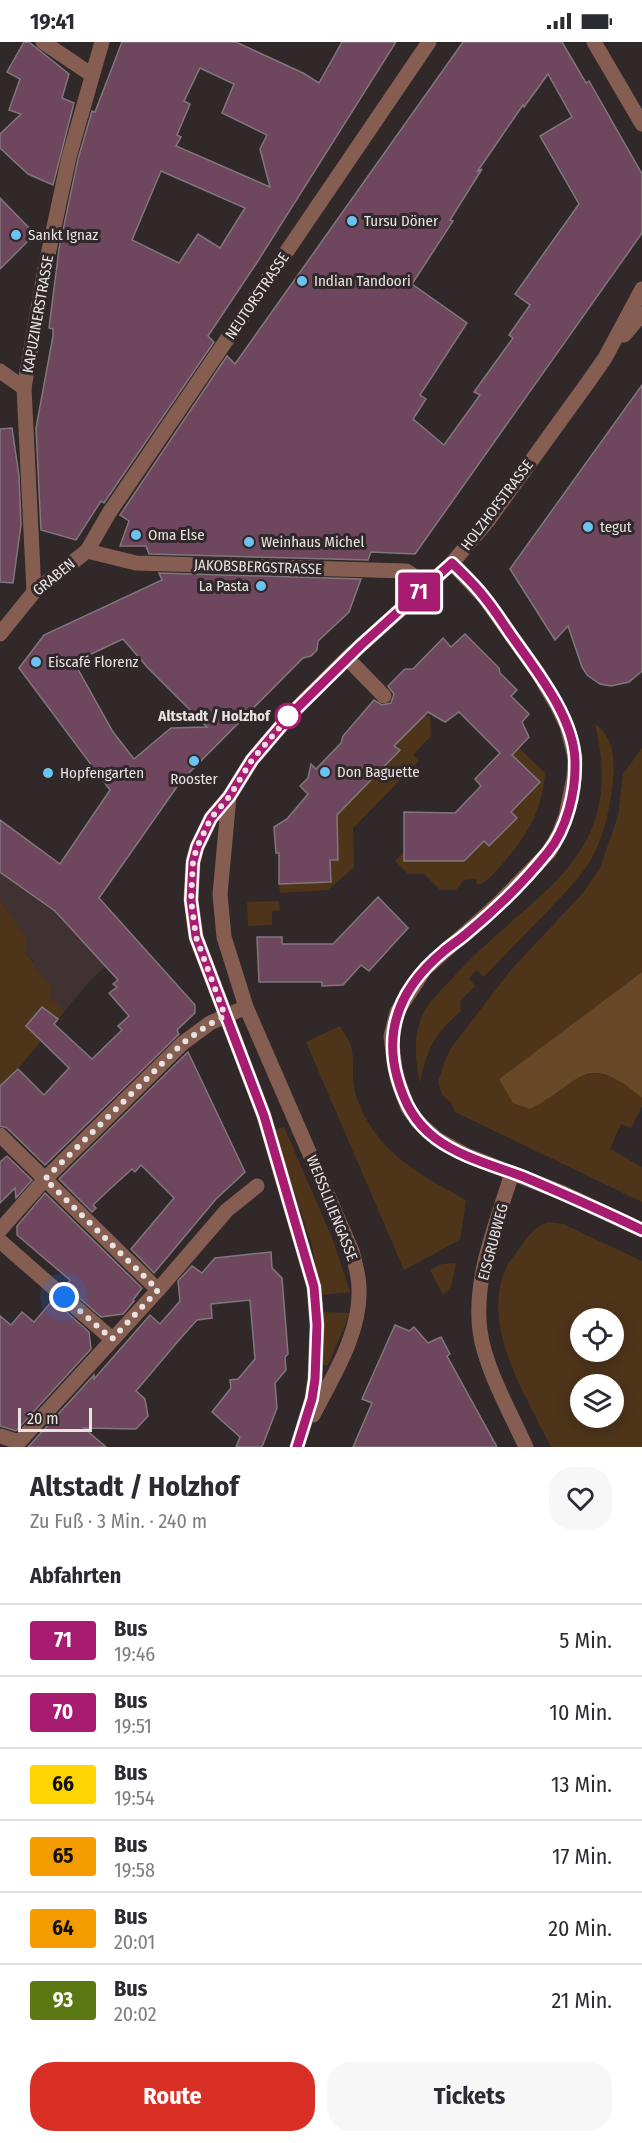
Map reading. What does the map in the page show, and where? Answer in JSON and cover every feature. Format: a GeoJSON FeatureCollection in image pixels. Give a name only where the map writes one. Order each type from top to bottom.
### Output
{"type":"FeatureCollection","features":[{"type":"Feature","properties":{"kind":"street"},"geometry":{"type":"LineString","coordinates":[[43,42],[92,75]]}},
{"type":"Feature","properties":{"kind":"street","name":"KAPUZINERSTRASSE"},"geometry":{"type":"LineString","coordinates":[[34,592],[24,388],[45,269],[69,157],[102,42]]}},
{"type":"Feature","properties":{"kind":"street","name":"NEUTORSTRASSE"},"geometry":{"type":"LineString","coordinates":[[87,551],[115,504],[429,42]]}},
{"type":"Feature","properties":{"kind":"street"},"geometry":{"type":"LineString","coordinates":[[594,42],[642,124]]}},
{"type":"Feature","properties":{"kind":"street","name":"HOLZHOFSTRASSE"},"geometry":{"type":"LineString","coordinates":[[605,358],[642,289]]}},
{"type":"Feature","properties":{"kind":"street","name":"HOLZHOFSTRASSE"},"geometry":{"type":"LineString","coordinates":[[225,1016],[196,937],[191,900],[191,876],[197,847],[211,818],[229,797],[252,760],[292,713],[347,658],[452,563],[487,522],[605,358],[642,314]]}},
{"type":"Feature","properties":{"kind":"street"},"geometry":{"type":"LineString","coordinates":[[0,371],[24,388]]}},
{"type":"Feature","properties":{"kind":"street","name":"JAKOBSBERGSTRASSE"},"geometry":{"type":"LineString","coordinates":[[87,551],[136,563],[406,571],[424,588]]}},
{"type":"Feature","properties":{"kind":"street","name":"GRABEN"},"geometry":{"type":"LineString","coordinates":[[0,634],[34,592],[87,551]]}},
{"type":"Feature","properties":{"kind":"street"},"geometry":{"type":"LineString","coordinates":[[452,563],[484,597],[538,673],[558,707],[567,726],[575,758],[574,777],[566,816],[549,852],[498,904],[425,969],[397,1012],[391,1036],[394,1068],[402,1094],[418,1122],[436,1139],[466,1155],[570,1196],[642,1230]]}},
{"type":"Feature","properties":{"kind":"street"},"geometry":{"type":"LineString","coordinates":[[347,658],[384,696]]}},
{"type":"Feature","properties":{"kind":"street","name":"HOLZHOFSTRASSE"},"geometry":{"type":"LineString","coordinates":[[229,797],[220,882],[221,914],[224,938],[246,1007]]}},
{"type":"Feature","properties":{"kind":"street"},"geometry":{"type":"LineString","coordinates":[[0,1230],[45,1179],[183,1043],[208,1025],[246,1007]]}},
{"type":"Feature","properties":{"kind":"street","name":"WEISSLILIENGASSE"},"geometry":{"type":"LineString","coordinates":[[246,1007],[352,1251],[360,1287],[356,1318],[343,1357],[298,1446]]}},
{"type":"Feature","properties":{"kind":"street","name":"WEISSLILIENGASSE"},"geometry":{"type":"LineString","coordinates":[[225,1016],[264,1116],[314,1287],[317,1325],[315,1379],[298,1446]]}},
{"type":"Feature","properties":{"kind":"street"},"geometry":{"type":"LineString","coordinates":[[0,1135],[158,1290]]}},
{"type":"Feature","properties":{"kind":"street","name":"EISGRUBWEG"},"geometry":{"type":"LineString","coordinates":[[512,1173],[482,1272],[479,1301],[480,1331],[487,1359],[526,1447]]}},
{"type":"Feature","properties":{"kind":"street"},"geometry":{"type":"LineString","coordinates":[[0,1436],[19,1442],[158,1290],[226,1210],[257,1186]]}},
{"type":"Feature","properties":{"kind":"street"},"geometry":{"type":"LineString","coordinates":[[0,1241],[112,1339]]}},
{"type":"Feature","properties":{"kind":"shaded area"},"geometry":{"type":"Polygon","coordinates":[[[430,716],[431,736],[413,755],[419,761],[353,828],[354,867],[328,890],[280,893],[279,884],[330,882],[330,860],[337,815],[399,750],[394,746],[423,717],[430,716]]]}},
{"type":"Feature","properties":{"kind":"shaded area"},"geometry":{"type":"Polygon","coordinates":[[[595,724],[610,742],[614,765],[608,814],[593,855],[568,890],[484,977],[476,970],[469,978],[475,986],[460,1001],[461,1011],[444,1027],[433,1043],[420,1083],[416,1041],[419,1024],[429,1004],[486,944],[543,894],[567,868],[586,841],[598,809],[602,770],[595,724]]]}},
{"type":"Feature","properties":{"kind":"shaded area"},"geometry":{"type":"Polygon","coordinates":[[[519,748],[545,773],[543,788],[531,825],[499,868],[477,885],[476,879],[464,880],[456,890],[440,890],[424,874],[408,874],[395,861],[404,852],[473,851],[484,841],[490,846],[517,818],[511,812],[540,782],[510,753],[519,748]]]}},
{"type":"Feature","properties":{"kind":"shaded area"},"geometry":{"type":"Polygon","coordinates":[[[642,748],[642,972],[499,1079],[545,1101],[583,1076],[604,1074],[627,1086],[642,1098],[642,1106],[631,1128],[621,1124],[610,1149],[642,1167],[642,1202],[455,1112],[451,1103],[442,1094],[438,1082],[451,1048],[510,971],[582,894],[600,868],[618,816],[623,774],[642,748]]]}},
{"type":"Feature","properties":{"kind":"shaded area"},"geometry":{"type":"Polygon","coordinates":[[[0,848],[82,880],[135,938],[89,982],[65,1011],[47,996],[53,987],[34,967],[34,962],[25,952],[25,935],[0,900],[0,848]]]}},
{"type":"Feature","properties":{"kind":"shaded area"},"geometry":{"type":"Polygon","coordinates":[[[0,900],[25,935],[25,952],[34,963],[34,967],[53,987],[48,996],[65,1011],[18,1069],[0,1086],[0,900]]]}},
{"type":"Feature","properties":{"kind":"shaded area"},"geometry":{"type":"Polygon","coordinates":[[[279,901],[280,910],[272,911],[272,925],[248,926],[247,902],[279,901]]]}},
{"type":"Feature","properties":{"kind":"shaded area"},"geometry":{"type":"Polygon","coordinates":[[[642,972],[642,1098],[623,1083],[607,1075],[595,1073],[584,1075],[573,1081],[530,1109],[513,1103],[499,1079],[642,972]]]}},
{"type":"Feature","properties":{"kind":"shaded area"},"geometry":{"type":"Polygon","coordinates":[[[340,1026],[351,1046],[355,1092],[373,1130],[398,1158],[430,1180],[466,1200],[460,1240],[404,1270],[306,1042],[340,1026]]]}},
{"type":"Feature","properties":{"kind":"shaded area"},"geometry":{"type":"Polygon","coordinates":[[[284,1127],[333,1240],[350,1292],[321,1295],[312,1245],[275,1133],[277,1129],[284,1127]]]}},
{"type":"Feature","properties":{"kind":"shaded area"},"geometry":{"type":"Polygon","coordinates":[[[549,1222],[563,1224],[642,1261],[642,1447],[551,1447],[519,1383],[502,1337],[499,1290],[508,1264],[538,1227],[549,1222]]]}},
{"type":"Feature","properties":{"kind":"shaded area"},"geometry":{"type":"Polygon","coordinates":[[[456,1263],[451,1287],[443,1295],[430,1270],[442,1264],[456,1263]]]}},
{"type":"Feature","properties":{"kind":"shaded area"},"geometry":{"type":"Polygon","coordinates":[[[323,1312],[350,1313],[328,1365],[321,1366],[323,1312]]]}},
{"type":"Feature","properties":{"kind":"building"},"geometry":{"type":"Polygon","coordinates":[[[24,42],[29,42],[69,74],[62,98],[74,103],[53,185],[28,174],[0,148],[0,134],[21,114],[9,110],[20,79],[7,72],[24,42]]]}},
{"type":"Feature","properties":{"kind":"building"},"geometry":{"type":"Polygon","coordinates":[[[122,42],[236,42],[303,73],[319,83],[342,42],[396,42],[208,336],[214,342],[104,503],[101,501],[76,540],[41,530],[36,428],[53,336],[53,329],[49,328],[59,249],[78,159],[92,111],[95,112],[122,42]],[[200,68],[184,101],[190,104],[177,135],[181,137],[176,146],[270,187],[260,149],[267,135],[222,113],[234,84],[200,68]],[[161,171],[132,240],[179,263],[198,234],[220,248],[245,208],[161,171]]]}},
{"type":"Feature","properties":{"kind":"building"},"geometry":{"type":"Polygon","coordinates":[[[463,42],[562,42],[586,83],[589,81],[642,174],[642,233],[415,554],[371,552],[368,560],[149,554],[146,546],[120,546],[129,521],[120,515],[227,356],[235,364],[463,42]],[[548,74],[524,107],[523,105],[477,172],[482,169],[450,220],[453,221],[412,284],[467,323],[420,395],[426,399],[413,419],[444,445],[480,395],[474,392],[513,338],[509,335],[530,305],[515,294],[579,204],[540,136],[572,117],[548,74]]]}},
{"type":"Feature","properties":{"kind":"building","name":"Sankt Ignaz"},"geometry":{"type":"Polygon","coordinates":[[[0,198],[35,234],[0,269],[0,198]]]}},
{"type":"Feature","properties":{"kind":"building"},"geometry":{"type":"Polygon","coordinates":[[[642,385],[642,671],[629,682],[611,686],[600,684],[587,675],[568,626],[555,640],[510,569],[642,385]]]}},
{"type":"Feature","properties":{"kind":"building"},"geometry":{"type":"Polygon","coordinates":[[[12,428],[19,476],[21,525],[13,583],[0,582],[0,429],[12,428]]]}},
{"type":"Feature","properties":{"kind":"building"},"geometry":{"type":"Polygon","coordinates":[[[159,573],[361,579],[349,612],[318,641],[317,650],[311,656],[303,658],[181,781],[99,898],[195,1005],[195,1013],[177,1030],[179,1034],[45,1165],[7,1128],[0,1126],[0,1086],[18,1069],[44,1095],[69,1068],[26,1026],[42,1007],[58,1019],[54,1024],[92,1059],[122,1030],[118,1026],[129,1016],[109,993],[117,987],[113,984],[118,980],[55,911],[0,872],[0,820],[60,864],[110,790],[19,668],[44,635],[162,580],[159,573]],[[123,639],[74,662],[113,732],[134,759],[171,728],[207,727],[148,668],[123,639]]]}},
{"type":"Feature","properties":{"kind":"building"},"geometry":{"type":"Polygon","coordinates":[[[465,634],[517,690],[511,696],[529,714],[522,722],[529,737],[512,755],[540,782],[511,812],[517,818],[489,846],[484,841],[464,861],[404,861],[404,812],[455,813],[481,786],[475,779],[500,753],[459,712],[445,722],[428,712],[394,746],[400,750],[337,815],[338,860],[330,860],[331,882],[279,884],[279,853],[276,853],[274,827],[287,819],[308,794],[300,786],[308,778],[311,764],[316,769],[341,743],[343,736],[374,700],[382,705],[391,703],[394,694],[388,686],[405,669],[413,669],[443,638],[451,647],[465,634]]]}},
{"type":"Feature","properties":{"kind":"building"},"geometry":{"type":"Polygon","coordinates":[[[378,897],[408,928],[369,971],[361,965],[343,985],[322,986],[322,982],[259,982],[257,937],[282,937],[282,944],[333,944],[378,897]]]}},
{"type":"Feature","properties":{"kind":"building"},"geometry":{"type":"Polygon","coordinates":[[[188,1052],[245,1172],[216,1199],[154,1273],[131,1249],[174,1198],[141,1165],[135,1172],[132,1169],[93,1205],[96,1208],[92,1212],[59,1179],[188,1052]]]}},
{"type":"Feature","properties":{"kind":"building"},"geometry":{"type":"Polygon","coordinates":[[[7,1156],[32,1180],[16,1198],[15,1188],[0,1203],[0,1162],[7,1156]]]}},
{"type":"Feature","properties":{"kind":"building"},"geometry":{"type":"Polygon","coordinates":[[[45,1193],[142,1288],[123,1314],[101,1317],[66,1286],[70,1280],[17,1235],[17,1226],[45,1193]]]}},
{"type":"Feature","properties":{"kind":"building"},"geometry":{"type":"Polygon","coordinates":[[[271,1252],[272,1268],[282,1278],[288,1354],[285,1357],[286,1370],[275,1383],[277,1408],[262,1447],[236,1447],[240,1437],[212,1412],[231,1388],[230,1380],[238,1379],[255,1359],[250,1300],[211,1304],[212,1318],[197,1320],[179,1340],[136,1391],[145,1399],[148,1416],[136,1429],[84,1428],[106,1447],[28,1447],[94,1375],[94,1379],[150,1315],[160,1324],[180,1301],[178,1281],[192,1266],[202,1273],[215,1258],[271,1252]]]}},
{"type":"Feature","properties":{"kind":"building"},"geometry":{"type":"Polygon","coordinates":[[[53,1300],[89,1332],[91,1349],[16,1431],[0,1426],[0,1316],[11,1325],[22,1312],[34,1322],[53,1300]]]}},
{"type":"Feature","properties":{"kind":"building"},"geometry":{"type":"Polygon","coordinates":[[[395,1325],[409,1331],[414,1327],[428,1343],[441,1337],[450,1354],[447,1356],[497,1447],[353,1447],[372,1403],[362,1399],[395,1325]]]}},
{"type":"Feature","properties":{"kind":"bus line","name":"71"},"geometry":{"type":"LineString","coordinates":[[297,1447],[312,1399],[315,1379],[317,1325],[314,1287],[264,1116],[199,948],[192,916],[193,862],[197,847],[211,818],[229,797],[252,760],[292,713],[360,646],[452,563],[484,597],[538,673],[558,707],[567,726],[575,758],[572,796],[559,834],[549,852],[498,904],[425,969],[410,990],[397,1012],[391,1036],[394,1068],[408,1108],[418,1122],[436,1139],[466,1155],[563,1193],[642,1230]]}},
{"type":"Feature","properties":{"kind":"place","name":"Tursu Döner"},"geometry":{"type":"Point","coordinates":[352,221]}},
{"type":"Feature","properties":{"kind":"place","name":"Sankt Ignaz"},"geometry":{"type":"Point","coordinates":[16,235]}},
{"type":"Feature","properties":{"kind":"place","name":"Indian Tandoori"},"geometry":{"type":"Point","coordinates":[302,281]}},
{"type":"Feature","properties":{"kind":"place","name":"tegut"},"geometry":{"type":"Point","coordinates":[588,527]}},
{"type":"Feature","properties":{"kind":"place","name":"Oma Else"},"geometry":{"type":"Point","coordinates":[136,535]}},
{"type":"Feature","properties":{"kind":"place","name":"Weinhaus Michel"},"geometry":{"type":"Point","coordinates":[249,542]}},
{"type":"Feature","properties":{"kind":"place","name":"La Pasta"},"geometry":{"type":"Point","coordinates":[261,586]}},
{"type":"Feature","properties":{"kind":"place","name":"Eiscafé Florenz"},"geometry":{"type":"Point","coordinates":[36,662]}},
{"type":"Feature","properties":{"kind":"place","name":"Altstadt / Holzhof"},"geometry":{"type":"Point","coordinates":[288,716]}},
{"type":"Feature","properties":{"kind":"place","name":"Rooster"},"geometry":{"type":"Point","coordinates":[194,761]}},
{"type":"Feature","properties":{"kind":"place","name":"Don Baguette"},"geometry":{"type":"Point","coordinates":[325,772]}},
{"type":"Feature","properties":{"kind":"place","name":"Hopfengarten"},"geometry":{"type":"Point","coordinates":[48,773]}},
{"type":"Feature","properties":{"kind":"route"},"geometry":{"type":"LineString","coordinates":[[64,1297],[112,1339],[158,1290],[45,1179],[183,1043],[225,1016],[196,937],[191,900],[193,862],[197,847],[211,818],[229,797],[252,760],[292,713],[288,716]]}}]}
